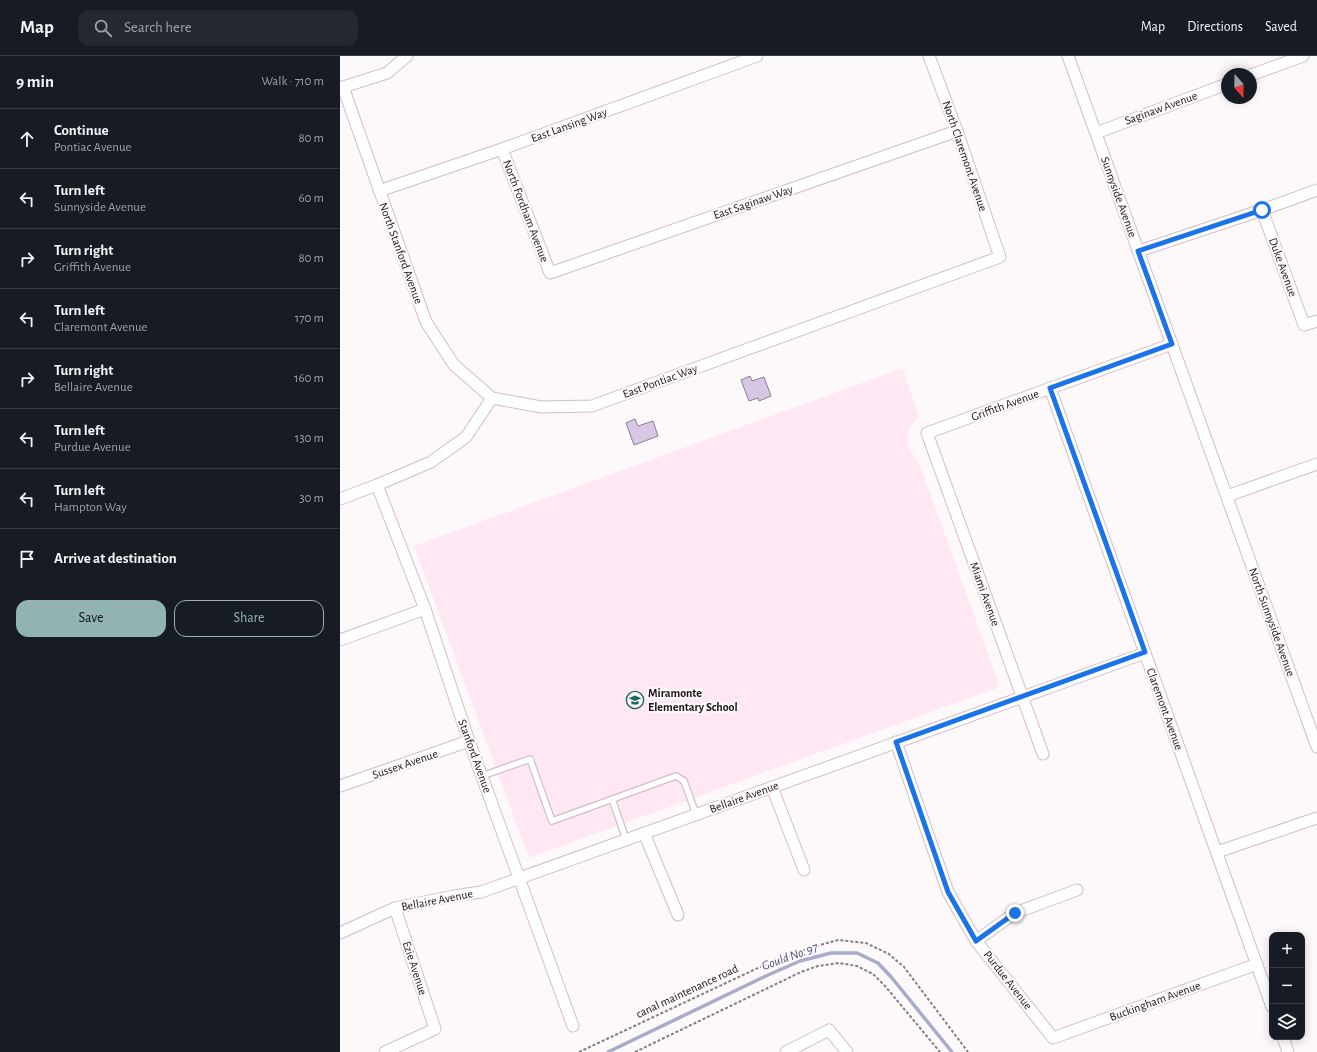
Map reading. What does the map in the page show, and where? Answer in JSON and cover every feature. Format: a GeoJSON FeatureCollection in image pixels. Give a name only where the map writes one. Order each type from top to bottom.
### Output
{"type":"FeatureCollection","features":[{"type":"Feature","properties":{"kind":"street"},"geometry":{"type":"LineString","coordinates":[[341,87],[387,73],[408,56]]}},
{"type":"Feature","properties":{"kind":"street","name":"East Lansing Way"},"geometry":{"type":"LineString","coordinates":[[379,191],[502,149],[757,56]]}},
{"type":"Feature","properties":{"kind":"street","name":"North Claremont Avenue"},"geometry":{"type":"LineString","coordinates":[[929,56],[1000,257]]}},
{"type":"Feature","properties":{"kind":"street","name":"Sunnyside Avenue"},"geometry":{"type":"LineString","coordinates":[[1068,56],[1227,496]]}},
{"type":"Feature","properties":{"kind":"street"},"geometry":{"type":"LineString","coordinates":[[1257,72],[1280,60],[1304,56]]}},
{"type":"Feature","properties":{"kind":"street","name":"Saginaw Avenue"},"geometry":{"type":"LineString","coordinates":[[1096,133],[1221,86]]}},
{"type":"Feature","properties":{"kind":"street","name":"North Stanford Avenue"},"geometry":{"type":"LineString","coordinates":[[341,87],[426,322],[454,365],[492,398]]}},
{"type":"Feature","properties":{"kind":"street","name":"East Saginaw Way"},"geometry":{"type":"LineString","coordinates":[[550,273],[956,131]]}},
{"type":"Feature","properties":{"kind":"street","name":"North Fordham Avenue"},"geometry":{"type":"LineString","coordinates":[[502,149],[550,273]]}},
{"type":"Feature","properties":{"kind":"street"},"geometry":{"type":"LineString","coordinates":[[1138,251],[1317,190]]}},
{"type":"Feature","properties":{"kind":"street","name":"Duke Avenue"},"geometry":{"type":"LineString","coordinates":[[1262,210],[1304,325],[1317,321]]}},
{"type":"Feature","properties":{"kind":"street","name":"East Pontiac Way"},"geometry":{"type":"LineString","coordinates":[[492,398],[541,407],[592,406],[1000,257]]}},
{"type":"Feature","properties":{"kind":"street","name":"Griffith Avenue"},"geometry":{"type":"LineString","coordinates":[[927,433],[1172,344]]}},
{"type":"Feature","properties":{"kind":"street","name":"Claremont Avenue"},"geometry":{"type":"LineString","coordinates":[[1050,388],[1271,1004]]}},
{"type":"Feature","properties":{"kind":"street"},"geometry":{"type":"LineString","coordinates":[[340,499],[431,462],[466,437],[492,398]]}},
{"type":"Feature","properties":{"kind":"street","name":"Miami Avenue"},"geometry":{"type":"LineString","coordinates":[[927,433],[1043,754]]}},
{"type":"Feature","properties":{"kind":"street"},"geometry":{"type":"LineString","coordinates":[[1227,496],[1317,464]]}},
{"type":"Feature","properties":{"kind":"street","name":"Stanford Avenue"},"geometry":{"type":"LineString","coordinates":[[377,485],[425,609],[469,741],[573,1026]]}},
{"type":"Feature","properties":{"kind":"street","name":"North Sunnyside Avenue"},"geometry":{"type":"LineString","coordinates":[[1227,496],[1317,747]]}},
{"type":"Feature","properties":{"kind":"street"},"geometry":{"type":"LineString","coordinates":[[340,640],[425,609]]}},
{"type":"Feature","properties":{"kind":"street","name":"Bellaire Avenue"},"geometry":{"type":"LineString","coordinates":[[340,933],[395,908],[481,892],[1145,652]]}},
{"type":"Feature","properties":{"kind":"street","name":"Sussex Avenue"},"geometry":{"type":"LineString","coordinates":[[340,786],[469,741]]}},
{"type":"Feature","properties":{"kind":"street","name":"Purdue Avenue"},"geometry":{"type":"LineString","coordinates":[[896,742],[948,892],[976,941],[1053,1038]]}},
{"type":"Feature","properties":{"kind":"street"},"geometry":{"type":"LineString","coordinates":[[772,787],[804,870]]}},
{"type":"Feature","properties":{"kind":"street"},"geometry":{"type":"LineString","coordinates":[[1216,852],[1317,818]]}},
{"type":"Feature","properties":{"kind":"street"},"geometry":{"type":"LineString","coordinates":[[644,833],[678,915]]}},
{"type":"Feature","properties":{"kind":"street"},"geometry":{"type":"LineString","coordinates":[[976,941],[1015,913],[1077,890]]}},
{"type":"Feature","properties":{"kind":"street","name":"Ezie Avenue"},"geometry":{"type":"LineString","coordinates":[[385,1052],[434,1029],[395,908]]}},
{"type":"Feature","properties":{"kind":"street","name":"Buckingham Avenue"},"geometry":{"type":"LineString","coordinates":[[1053,1038],[1257,964]]}},
{"type":"Feature","properties":{"kind":"street"},"geometry":{"type":"LineString","coordinates":[[786,1052],[829,1030],[847,1052]]}},
{"type":"Feature","properties":{"kind":"street"},"geometry":{"type":"LineString","coordinates":[[1284,1040],[1288,1052]]}},
{"type":"Feature","properties":{"kind":"lane"},"geometry":{"type":"LineString","coordinates":[[482,776],[530,759],[552,821],[676,776],[684,781],[696,814]]}},
{"type":"Feature","properties":{"kind":"lane"},"geometry":{"type":"LineString","coordinates":[[612,799],[626,840]]}},
{"type":"Feature","properties":{"kind":"path","name":"canal maintenance road"},"geometry":{"type":"LineString","coordinates":[[579,1052],[760,967],[809,948],[838,940],[866,943],[889,954],[904,968],[968,1052]]}},
{"type":"Feature","properties":{"kind":"path"},"geometry":{"type":"LineString","coordinates":[[635,1052],[801,972],[818,966],[840,963],[857,966],[873,974],[900,1002],[940,1052]]}},
{"type":"Feature","properties":{"kind":"shaded area"},"geometry":{"type":"Polygon","coordinates":[[[903,368],[919,417],[909,430],[907,438],[908,446],[920,466],[999,684],[997,688],[531,857],[528,855],[414,546],[903,368]]]}},
{"type":"Feature","properties":{"kind":"building"},"geometry":{"type":"Polygon","coordinates":[[[750,376],[752,381],[764,377],[771,396],[759,401],[758,398],[749,401],[741,380],[750,376]]]}},
{"type":"Feature","properties":{"kind":"building"},"geometry":{"type":"Polygon","coordinates":[[[635,419],[638,426],[653,421],[658,436],[634,445],[626,423],[635,419]]]}},
{"type":"Feature","properties":{"kind":"waterway","name":"Gould No. 97"},"geometry":{"type":"LineString","coordinates":[[608,1052],[768,975],[800,961],[831,953],[857,953],[878,963],[952,1052]]}},
{"type":"Feature","properties":{"kind":"place","name":"Miramonte Elementary School"},"geometry":{"type":"Point","coordinates":[635,700]}},
{"type":"Feature","properties":{"kind":"route"},"geometry":{"type":"LineString","coordinates":[[1015,913],[976,941],[948,892],[896,742],[1145,652],[1050,388],[1172,344],[1138,251],[1262,210]]}}]}
